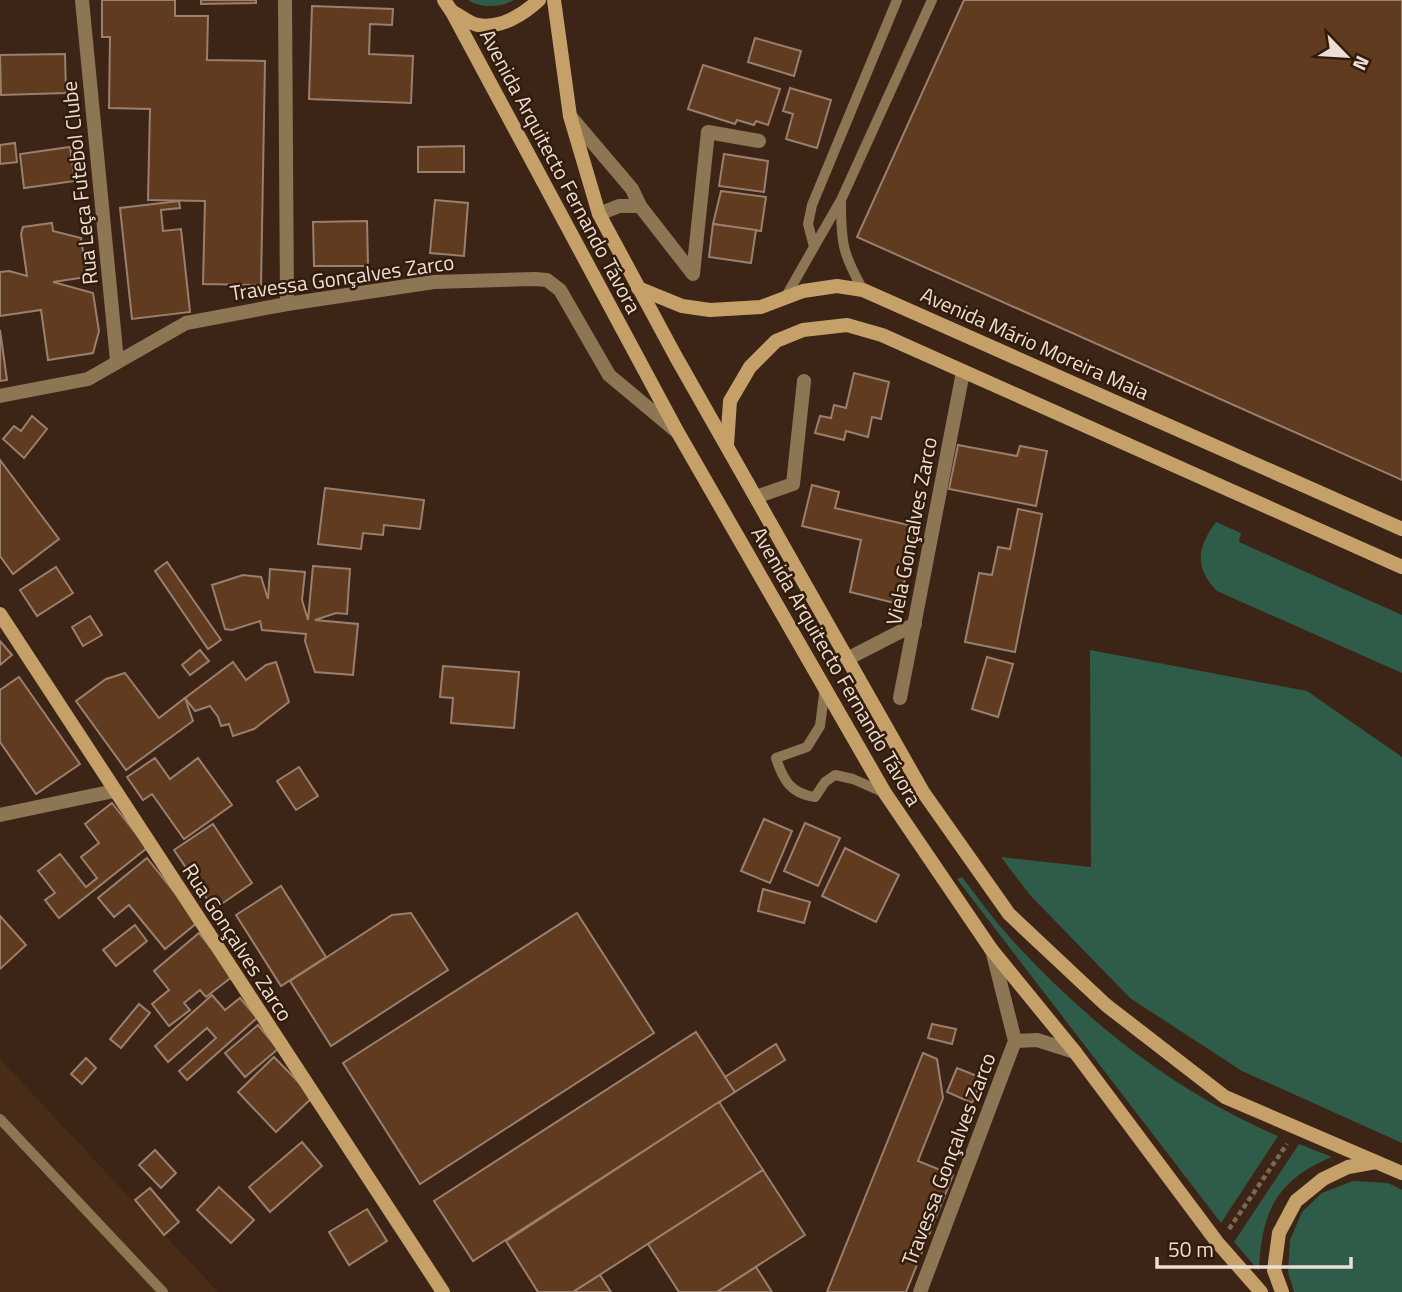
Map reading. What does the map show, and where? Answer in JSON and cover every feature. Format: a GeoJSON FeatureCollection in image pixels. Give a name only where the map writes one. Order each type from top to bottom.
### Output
{"type":"FeatureCollection","features":[{"type":"Feature","properties":{"kind":"main road","name":"Avenida Arquitecto Fernando Távora"},"geometry":{"type":"LineString","coordinates":[[448,6],[477,25],[498,24],[524,14],[540,0]]}},
{"type":"Feature","properties":{"kind":"main road","name":"Avenida Arquitecto Fernando Távora"},"geometry":{"type":"LineString","coordinates":[[554,0],[570,116],[599,214],[726,446],[923,792],[1009,914],[1106,1004],[1225,1097],[1402,1173]]}},
{"type":"Feature","properties":{"kind":"main road","name":"Avenida Arquitecto Fernando Távora"},"geometry":{"type":"LineString","coordinates":[[448,6],[677,432],[886,793],[991,948],[1075,1052],[1217,1242],[1261,1292]]}},
{"type":"Feature","properties":{"kind":"main road","name":"Avenida Mário Moreira Maia"},"geometry":{"type":"LineString","coordinates":[[638,288],[682,306],[710,310],[761,307],[803,291],[837,286],[863,290],[1402,530]]}},
{"type":"Feature","properties":{"kind":"main road"},"geometry":{"type":"LineString","coordinates":[[726,446],[730,401],[750,367],[775,341],[803,330],[847,325],[882,335],[1402,567]]}},
{"type":"Feature","properties":{"kind":"main road","name":"Rua Gonçalves Zarco"},"geometry":{"type":"LineString","coordinates":[[0,614],[443,1292]]}},
{"type":"Feature","properties":{"kind":"main road"},"geometry":{"type":"LineString","coordinates":[[1282,1292],[1274,1270],[1279,1233],[1296,1201],[1323,1179],[1348,1167],[1377,1162]]}},
{"type":"Feature","properties":{"kind":"street","name":"Rua Leça Futebol Clube"},"geometry":{"type":"LineString","coordinates":[[82,0],[117,361]]}},
{"type":"Feature","properties":{"kind":"street"},"geometry":{"type":"LineString","coordinates":[[285,0],[287,303]]}},
{"type":"Feature","properties":{"kind":"street"},"geometry":{"type":"LineString","coordinates":[[570,116],[632,189],[640,206],[693,274],[708,132],[759,141]]}},
{"type":"Feature","properties":{"kind":"street"},"geometry":{"type":"LineString","coordinates":[[599,214],[620,206],[640,206]]}},
{"type":"Feature","properties":{"kind":"street","name":"Travessa Gonçalves Zarco"},"geometry":{"type":"LineString","coordinates":[[0,396],[88,379],[187,323],[287,303],[433,282],[547,280],[560,290],[609,375],[677,432]]}},
{"type":"Feature","properties":{"kind":"street","name":"Viela Gonçalves Zarco"},"geometry":{"type":"LineString","coordinates":[[900,698],[963,372]]}},
{"type":"Feature","properties":{"kind":"street"},"geometry":{"type":"LineString","coordinates":[[756,497],[793,484],[804,381]]}},
{"type":"Feature","properties":{"kind":"street"},"geometry":{"type":"LineString","coordinates":[[847,659],[915,624]]}},
{"type":"Feature","properties":{"kind":"street"},"geometry":{"type":"LineString","coordinates":[[0,815],[114,791]]}},
{"type":"Feature","properties":{"kind":"street","name":"Travessa Gonçalves Zarco"},"geometry":{"type":"LineString","coordinates":[[920,1292],[1015,1041],[991,948]]}},
{"type":"Feature","properties":{"kind":"street","name":"Travessa Gonçalves Zarco"},"geometry":{"type":"LineString","coordinates":[[1015,1041],[1037,1040],[1075,1052]]}},
{"type":"Feature","properties":{"kind":"lane"},"geometry":{"type":"LineString","coordinates":[[814,247],[808,224],[812,205],[897,0]]}},
{"type":"Feature","properties":{"kind":"lane"},"geometry":{"type":"LineString","coordinates":[[785,298],[841,200],[932,0]]}},
{"type":"Feature","properties":{"kind":"lane"},"geometry":{"type":"LineString","coordinates":[[841,200],[841,241],[848,263],[863,290]]}},
{"type":"Feature","properties":{"kind":"lane"},"geometry":{"type":"LineString","coordinates":[[825,687],[820,726],[807,747],[776,758],[789,787],[802,795],[815,797],[825,782],[835,775],[853,779],[886,793]]}},
{"type":"Feature","properties":{"kind":"lane"},"geometry":{"type":"LineString","coordinates":[[0,1119],[163,1292]]}},
{"type":"Feature","properties":{"kind":"path"},"geometry":{"type":"LineString","coordinates":[[1227,1233],[1290,1140]]}},
{"type":"Feature","properties":{"kind":"shaded area"},"geometry":{"type":"Polygon","coordinates":[[[0,1059],[218,1292],[0,1292],[0,1059]]]}},
{"type":"Feature","properties":{"kind":"green space"},"geometry":{"type":"Polygon","coordinates":[[[468,0],[514,0],[491,6],[468,0]]]}},
{"type":"Feature","properties":{"kind":"green space"},"geometry":{"type":"Polygon","coordinates":[[[1216,522],[1241,533],[1239,542],[1402,615],[1402,673],[1217,591],[1204,574],[1201,557],[1205,540],[1216,522]]]}},
{"type":"Feature","properties":{"kind":"green space"},"geometry":{"type":"Polygon","coordinates":[[[1090,650],[1307,691],[1402,757],[1402,1143],[1242,1071],[1130,998],[1030,895],[1001,857],[1091,867],[1090,650]]]}},
{"type":"Feature","properties":{"kind":"green space"},"geometry":{"type":"Polygon","coordinates":[[[962,877],[1012,940],[1102,1026],[1168,1076],[1240,1118],[1278,1136],[1221,1223],[957,879],[962,877]]]}},
{"type":"Feature","properties":{"kind":"green space"},"geometry":{"type":"Polygon","coordinates":[[[1299,1144],[1332,1157],[1297,1176],[1275,1201],[1263,1232],[1259,1271],[1234,1242],[1299,1144]]]}},
{"type":"Feature","properties":{"kind":"green space"},"geometry":{"type":"Polygon","coordinates":[[[1353,1181],[1388,1183],[1402,1190],[1402,1292],[1294,1292],[1288,1272],[1290,1240],[1302,1212],[1322,1193],[1353,1181]]]}},
{"type":"Feature","properties":{"kind":"building"},"geometry":{"type":"Polygon","coordinates":[[[102,0],[175,0],[175,16],[208,16],[207,60],[265,61],[261,285],[203,284],[205,201],[148,200],[150,109],[109,108],[110,37],[102,37],[102,0]]]}},
{"type":"Feature","properties":{"kind":"building"},"geometry":{"type":"Polygon","coordinates":[[[201,0],[256,0],[256,3],[201,4],[201,0]]]}},
{"type":"Feature","properties":{"kind":"building"},"geometry":{"type":"Polygon","coordinates":[[[964,0],[1402,0],[1402,480],[857,237],[964,0]]]}},
{"type":"Feature","properties":{"kind":"building"},"geometry":{"type":"Polygon","coordinates":[[[312,6],[393,9],[392,25],[370,24],[369,54],[413,56],[411,103],[309,99],[312,6]]]}},
{"type":"Feature","properties":{"kind":"building"},"geometry":{"type":"Polygon","coordinates":[[[755,38],[801,51],[794,76],[748,62],[755,38]]]}},
{"type":"Feature","properties":{"kind":"building"},"geometry":{"type":"Polygon","coordinates":[[[65,54],[66,93],[1,95],[0,55],[65,54]]]}},
{"type":"Feature","properties":{"kind":"building"},"geometry":{"type":"Polygon","coordinates":[[[703,65],[780,89],[768,125],[756,121],[754,125],[737,120],[735,124],[688,109],[703,65]]]}},
{"type":"Feature","properties":{"kind":"building"},"geometry":{"type":"Polygon","coordinates":[[[790,88],[831,100],[817,148],[786,139],[793,114],[783,111],[790,88]]]}},
{"type":"Feature","properties":{"kind":"building"},"geometry":{"type":"Polygon","coordinates":[[[15,143],[17,162],[0,164],[0,145],[15,143]]]}},
{"type":"Feature","properties":{"kind":"building"},"geometry":{"type":"Polygon","coordinates":[[[464,146],[464,172],[418,172],[418,147],[464,146]]]}},
{"type":"Feature","properties":{"kind":"building"},"geometry":{"type":"Polygon","coordinates":[[[70,147],[75,181],[24,188],[20,154],[70,147]]]}},
{"type":"Feature","properties":{"kind":"building"},"geometry":{"type":"Polygon","coordinates":[[[724,154],[768,161],[764,192],[719,186],[724,154]]]}},
{"type":"Feature","properties":{"kind":"building"},"geometry":{"type":"Polygon","coordinates":[[[721,191],[766,197],[761,231],[713,224],[721,191]]]}},
{"type":"Feature","properties":{"kind":"building"},"geometry":{"type":"Polygon","coordinates":[[[435,200],[468,203],[464,256],[430,253],[435,200]]]}},
{"type":"Feature","properties":{"kind":"building"},"geometry":{"type":"Polygon","coordinates":[[[179,201],[180,208],[161,210],[163,231],[181,229],[190,312],[132,319],[120,208],[179,201]]]}},
{"type":"Feature","properties":{"kind":"building"},"geometry":{"type":"Polygon","coordinates":[[[367,221],[368,266],[314,266],[313,222],[367,221]]]}},
{"type":"Feature","properties":{"kind":"building"},"geometry":{"type":"Polygon","coordinates":[[[52,223],[53,231],[81,238],[87,277],[53,282],[93,293],[99,331],[93,353],[48,360],[41,310],[0,316],[0,272],[9,271],[27,276],[21,234],[23,227],[52,223]]]}},
{"type":"Feature","properties":{"kind":"building"},"geometry":{"type":"Polygon","coordinates":[[[713,224],[756,230],[751,263],[709,257],[713,224]]]}},
{"type":"Feature","properties":{"kind":"building"},"geometry":{"type":"Polygon","coordinates":[[[0,330],[7,380],[0,381],[0,330]]]}},
{"type":"Feature","properties":{"kind":"building"},"geometry":{"type":"Polygon","coordinates":[[[854,373],[889,382],[881,419],[872,417],[868,437],[846,431],[844,440],[815,433],[820,416],[831,418],[834,405],[846,408],[854,373]]]}},
{"type":"Feature","properties":{"kind":"building"},"geometry":{"type":"Polygon","coordinates":[[[32,416],[47,429],[24,458],[3,439],[14,426],[21,431],[32,416]]]}},
{"type":"Feature","properties":{"kind":"building"},"geometry":{"type":"Polygon","coordinates":[[[958,445],[1017,456],[1020,446],[1047,451],[1036,506],[949,489],[958,445]]]}},
{"type":"Feature","properties":{"kind":"building"},"geometry":{"type":"Polygon","coordinates":[[[0,460],[59,539],[13,574],[0,556],[0,460]]]}},
{"type":"Feature","properties":{"kind":"building"},"geometry":{"type":"Polygon","coordinates":[[[812,485],[839,492],[835,508],[917,527],[899,604],[850,592],[861,540],[802,526],[812,485]]]}},
{"type":"Feature","properties":{"kind":"building"},"geometry":{"type":"Polygon","coordinates":[[[325,488],[424,500],[420,529],[384,525],[383,535],[363,533],[361,549],[318,544],[325,488]]]}},
{"type":"Feature","properties":{"kind":"building"},"geometry":{"type":"Polygon","coordinates":[[[1018,509],[1042,514],[1015,652],[965,642],[979,573],[992,575],[998,547],[1010,549],[1018,509]]]}},
{"type":"Feature","properties":{"kind":"building"},"geometry":{"type":"Polygon","coordinates":[[[167,562],[221,640],[208,649],[155,571],[167,562]]]}},
{"type":"Feature","properties":{"kind":"building"},"geometry":{"type":"Polygon","coordinates":[[[313,566],[350,569],[347,614],[336,613],[315,620],[358,624],[353,675],[315,672],[305,641],[306,634],[262,630],[260,621],[232,630],[225,629],[212,585],[243,575],[261,577],[268,599],[270,569],[305,572],[302,600],[308,620],[313,566]]]}},
{"type":"Feature","properties":{"kind":"building"},"geometry":{"type":"Polygon","coordinates":[[[56,567],[73,593],[37,616],[20,590],[56,567]]]}},
{"type":"Feature","properties":{"kind":"building"},"geometry":{"type":"Polygon","coordinates":[[[90,616],[102,635],[83,646],[72,627],[90,616]]]}},
{"type":"Feature","properties":{"kind":"building"},"geometry":{"type":"Polygon","coordinates":[[[0,641],[12,655],[0,665],[0,641]]]}},
{"type":"Feature","properties":{"kind":"building"},"geometry":{"type":"Polygon","coordinates":[[[200,650],[209,661],[190,675],[182,665],[200,650]]]}},
{"type":"Feature","properties":{"kind":"building"},"geometry":{"type":"Polygon","coordinates":[[[987,657],[1013,664],[998,717],[972,709],[987,657]]]}},
{"type":"Feature","properties":{"kind":"building"},"geometry":{"type":"Polygon","coordinates":[[[233,662],[246,680],[266,665],[276,662],[289,702],[254,729],[233,736],[229,724],[221,726],[210,706],[195,711],[185,698],[233,662]]]}},
{"type":"Feature","properties":{"kind":"building"},"geometry":{"type":"Polygon","coordinates":[[[443,666],[519,672],[514,728],[451,723],[453,698],[440,697],[443,666]]]}},
{"type":"Feature","properties":{"kind":"building"},"geometry":{"type":"Polygon","coordinates":[[[125,673],[159,718],[185,698],[193,721],[126,770],[76,701],[106,679],[125,673]]]}},
{"type":"Feature","properties":{"kind":"building"},"geometry":{"type":"Polygon","coordinates":[[[19,677],[80,764],[36,794],[0,742],[0,690],[19,677]]]}},
{"type":"Feature","properties":{"kind":"building"},"geometry":{"type":"Polygon","coordinates":[[[155,758],[170,779],[198,758],[232,805],[184,839],[152,794],[143,800],[127,777],[155,758]]]}},
{"type":"Feature","properties":{"kind":"building"},"geometry":{"type":"Polygon","coordinates":[[[299,767],[318,796],[296,810],[277,781],[299,767]]]}},
{"type":"Feature","properties":{"kind":"building"},"geometry":{"type":"Polygon","coordinates":[[[112,803],[147,848],[59,918],[45,900],[55,893],[38,871],[60,854],[86,887],[97,878],[81,857],[99,843],[85,824],[112,803]]]}},
{"type":"Feature","properties":{"kind":"building"},"geometry":{"type":"Polygon","coordinates":[[[764,819],[792,831],[770,883],[741,871],[764,819]]]}},
{"type":"Feature","properties":{"kind":"building"},"geometry":{"type":"Polygon","coordinates":[[[805,823],[840,838],[818,886],[784,871],[805,823]]]}},
{"type":"Feature","properties":{"kind":"building"},"geometry":{"type":"Polygon","coordinates":[[[213,824],[252,883],[214,909],[174,850],[213,824]]]}},
{"type":"Feature","properties":{"kind":"building"},"geometry":{"type":"Polygon","coordinates":[[[845,848],[899,875],[876,922],[822,896],[845,848]]]}},
{"type":"Feature","properties":{"kind":"building"},"geometry":{"type":"Polygon","coordinates":[[[147,858],[198,922],[165,949],[129,905],[114,917],[98,898],[147,858]]]}},
{"type":"Feature","properties":{"kind":"building"},"geometry":{"type":"Polygon","coordinates":[[[281,886],[326,957],[281,986],[236,915],[281,886]]]}},
{"type":"Feature","properties":{"kind":"building"},"geometry":{"type":"Polygon","coordinates":[[[763,889],[810,902],[804,923],[758,911],[763,889]]]}},
{"type":"Feature","properties":{"kind":"building"},"geometry":{"type":"Polygon","coordinates":[[[411,913],[448,970],[331,1046],[290,981],[392,915],[411,913]]]}},
{"type":"Feature","properties":{"kind":"building"},"geometry":{"type":"Polygon","coordinates":[[[577,913],[654,1033],[420,1184],[343,1063],[577,913]]]}},
{"type":"Feature","properties":{"kind":"building"},"geometry":{"type":"Polygon","coordinates":[[[0,916],[26,945],[0,969],[0,916]]]}},
{"type":"Feature","properties":{"kind":"building"},"geometry":{"type":"Polygon","coordinates":[[[135,925],[147,941],[116,966],[103,950],[135,925]]]}},
{"type":"Feature","properties":{"kind":"building"},"geometry":{"type":"Polygon","coordinates":[[[199,933],[233,976],[206,997],[200,990],[184,1003],[190,1010],[169,1026],[152,1004],[169,990],[154,971],[199,933]]]}},
{"type":"Feature","properties":{"kind":"building"},"geometry":{"type":"Polygon","coordinates":[[[212,995],[225,1010],[240,998],[257,1018],[187,1080],[179,1071],[216,1038],[207,1028],[168,1062],[155,1046],[212,995]]]}},
{"type":"Feature","properties":{"kind":"building"},"geometry":{"type":"Polygon","coordinates":[[[139,1004],[150,1013],[121,1048],[110,1039],[139,1004]]]}},
{"type":"Feature","properties":{"kind":"building"},"geometry":{"type":"Polygon","coordinates":[[[932,1024],[956,1029],[952,1044],[928,1038],[932,1024]]]}},
{"type":"Feature","properties":{"kind":"building"},"geometry":{"type":"Polygon","coordinates":[[[258,1025],[278,1049],[245,1077],[225,1053],[258,1025]]]}},
{"type":"Feature","properties":{"kind":"building"},"geometry":{"type":"Polygon","coordinates":[[[696,1032],[735,1092],[473,1261],[434,1201],[696,1032]]]}},
{"type":"Feature","properties":{"kind":"building"},"geometry":{"type":"Polygon","coordinates":[[[776,1044],[785,1060],[735,1092],[725,1077],[776,1044]]]}},
{"type":"Feature","properties":{"kind":"building"},"geometry":{"type":"Polygon","coordinates":[[[923,1053],[937,1059],[943,1098],[918,1161],[953,1175],[906,1292],[827,1292],[923,1053]]]}},
{"type":"Feature","properties":{"kind":"building"},"geometry":{"type":"Polygon","coordinates":[[[274,1057],[313,1097],[276,1132],[238,1092],[274,1057]]]}},
{"type":"Feature","properties":{"kind":"building"},"geometry":{"type":"Polygon","coordinates":[[[86,1058],[96,1068],[82,1084],[71,1074],[86,1058]]]}},
{"type":"Feature","properties":{"kind":"building"},"geometry":{"type":"Polygon","coordinates":[[[957,1068],[982,1078],[972,1103],[947,1092],[957,1068]]]}},
{"type":"Feature","properties":{"kind":"building"},"geometry":{"type":"Polygon","coordinates":[[[719,1102],[763,1170],[573,1292],[538,1292],[506,1241],[719,1102]]]}},
{"type":"Feature","properties":{"kind":"building"},"geometry":{"type":"Polygon","coordinates":[[[302,1142],[322,1166],[270,1212],[249,1187],[302,1142]]]}},
{"type":"Feature","properties":{"kind":"building"},"geometry":{"type":"Polygon","coordinates":[[[155,1150],[176,1173],[161,1188],[139,1165],[155,1150]]]}},
{"type":"Feature","properties":{"kind":"building"},"geometry":{"type":"Polygon","coordinates":[[[763,1170],[805,1235],[717,1292],[679,1292],[648,1244],[763,1170]]]}},
{"type":"Feature","properties":{"kind":"building"},"geometry":{"type":"Polygon","coordinates":[[[219,1187],[254,1220],[231,1243],[197,1210],[219,1187]]]}},
{"type":"Feature","properties":{"kind":"building"},"geometry":{"type":"Polygon","coordinates":[[[150,1188],[179,1222],[164,1235],[135,1200],[150,1188]]]}},
{"type":"Feature","properties":{"kind":"building"},"geometry":{"type":"Polygon","coordinates":[[[367,1209],[387,1241],[349,1265],[329,1232],[367,1209]]]}},
{"type":"Feature","properties":{"kind":"building"},"geometry":{"type":"Polygon","coordinates":[[[756,1267],[772,1292],[717,1292],[756,1267]]]}},
{"type":"Feature","properties":{"kind":"building"},"geometry":{"type":"Polygon","coordinates":[[[600,1275],[611,1292],[573,1292],[600,1275]]]}}]}
